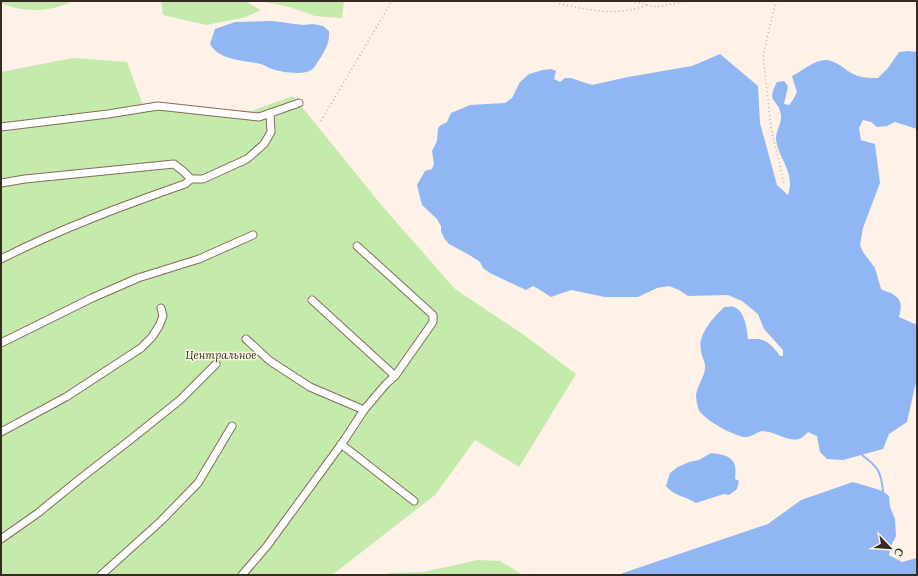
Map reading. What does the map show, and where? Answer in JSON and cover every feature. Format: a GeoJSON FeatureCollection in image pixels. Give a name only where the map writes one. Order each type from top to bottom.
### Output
{"type":"FeatureCollection","features":[{"type":"Feature","properties":{"kind":"street"},"geometry":{"type":"LineString","coordinates":[[1,127],[108,114],[158,106],[259,117],[299,103]]}},
{"type":"Feature","properties":{"kind":"street"},"geometry":{"type":"LineString","coordinates":[[1,259],[112,210],[185,184],[191,180],[203,180],[247,159],[264,144],[271,132],[270,113]]}},
{"type":"Feature","properties":{"kind":"street"},"geometry":{"type":"LineString","coordinates":[[1,183],[25,179],[174,164],[184,170],[191,180]]}},
{"type":"Feature","properties":{"kind":"street"},"geometry":{"type":"LineString","coordinates":[[1,343],[92,298],[138,278],[199,259],[253,236]]}},
{"type":"Feature","properties":{"kind":"street"},"geometry":{"type":"LineString","coordinates":[[242,575],[267,546],[364,410],[386,384],[395,376],[434,322],[433,315],[357,246]]}},
{"type":"Feature","properties":{"kind":"street"},"geometry":{"type":"LineString","coordinates":[[312,300],[395,376]]}},
{"type":"Feature","properties":{"kind":"street"},"geometry":{"type":"LineString","coordinates":[[1,432],[66,398],[141,348],[159,326],[163,316],[162,308]]}},
{"type":"Feature","properties":{"kind":"street"},"geometry":{"type":"LineString","coordinates":[[246,339],[270,361],[310,387],[364,410]]}},
{"type":"Feature","properties":{"kind":"street"},"geometry":{"type":"LineString","coordinates":[[1,539],[38,513],[180,400],[216,364]]}},
{"type":"Feature","properties":{"kind":"street"},"geometry":{"type":"LineString","coordinates":[[101,575],[161,521],[198,483],[232,426]]}},
{"type":"Feature","properties":{"kind":"street"},"geometry":{"type":"LineString","coordinates":[[341,444],[414,501]]}},
{"type":"Feature","properties":{"kind":"path"},"geometry":{"type":"LineString","coordinates":[[321,121],[392,1]]}},
{"type":"Feature","properties":{"kind":"path"},"geometry":{"type":"LineString","coordinates":[[556,1],[560,4],[602,12],[634,10],[647,5]]}},
{"type":"Feature","properties":{"kind":"path"},"geometry":{"type":"LineString","coordinates":[[631,1],[656,7],[688,1]]}},
{"type":"Feature","properties":{"kind":"path"},"geometry":{"type":"LineString","coordinates":[[776,1],[763,55],[771,127],[784,184]]}},
{"type":"Feature","properties":{"kind":"path"},"geometry":{"type":"LineString","coordinates":[[888,571],[890,575]]}},
{"type":"Feature","properties":{"kind":"green space"},"geometry":{"type":"Polygon","coordinates":[[[1,1],[73,1],[64,5],[46,9],[28,10],[1,3],[1,1]]]}},
{"type":"Feature","properties":{"kind":"green space"},"geometry":{"type":"Polygon","coordinates":[[[161,1],[245,1],[261,10],[246,17],[206,25],[163,15],[161,1]]]}},
{"type":"Feature","properties":{"kind":"green space"},"geometry":{"type":"Polygon","coordinates":[[[260,1],[344,1],[342,18],[315,16],[290,7],[260,1]]]}},
{"type":"Feature","properties":{"kind":"green space","name":"Центральное"},"geometry":{"type":"Polygon","coordinates":[[[73,58],[127,62],[143,105],[251,111],[293,96],[383,207],[455,289],[524,335],[576,374],[519,467],[475,440],[435,495],[332,575],[1,575],[1,72],[73,58]]]}},
{"type":"Feature","properties":{"kind":"green space"},"geometry":{"type":"Polygon","coordinates":[[[478,560],[500,561],[523,575],[383,575],[391,573],[423,572],[478,560]]]}},
{"type":"Feature","properties":{"kind":"water"},"geometry":{"type":"Polygon","coordinates":[[[272,21],[303,25],[313,24],[323,26],[329,31],[329,38],[326,48],[313,69],[301,73],[290,73],[271,69],[261,64],[226,57],[214,50],[210,44],[215,29],[235,22],[272,21]]]}},
{"type":"Feature","properties":{"kind":"water"},"geometry":{"type":"Polygon","coordinates":[[[899,52],[917,52],[917,129],[895,122],[887,126],[877,127],[871,122],[863,120],[859,128],[861,140],[875,144],[880,183],[863,228],[860,245],[863,252],[875,268],[881,289],[893,294],[899,299],[901,308],[899,317],[917,325],[917,381],[907,422],[889,434],[883,449],[843,460],[827,459],[820,452],[817,436],[808,432],[802,438],[797,439],[789,439],[762,431],[745,437],[734,434],[720,427],[702,414],[696,400],[698,388],[705,369],[700,345],[701,339],[707,327],[724,307],[734,307],[741,312],[745,321],[748,339],[761,339],[773,348],[780,356],[783,356],[783,350],[764,329],[758,314],[742,301],[728,295],[688,296],[669,286],[657,288],[638,297],[605,297],[571,290],[551,297],[533,286],[526,290],[490,273],[483,268],[480,262],[449,244],[444,238],[441,231],[441,226],[437,219],[422,205],[417,185],[425,171],[432,169],[434,164],[432,151],[437,141],[438,128],[447,122],[451,113],[470,105],[505,103],[512,98],[520,82],[529,74],[543,70],[551,69],[556,71],[554,79],[560,82],[565,78],[571,78],[592,85],[692,66],[720,54],[758,86],[760,123],[777,185],[788,195],[790,179],[777,146],[776,139],[781,115],[778,106],[772,98],[777,82],[784,81],[788,86],[784,104],[789,105],[797,92],[792,76],[817,62],[822,60],[830,60],[856,75],[865,78],[878,78],[888,68],[899,52]]]}},
{"type":"Feature","properties":{"kind":"water"},"geometry":{"type":"Polygon","coordinates":[[[711,453],[728,457],[734,463],[736,472],[735,479],[739,481],[737,489],[729,495],[724,494],[696,503],[672,492],[666,486],[670,473],[678,467],[689,462],[699,460],[711,453]]]}},
{"type":"Feature","properties":{"kind":"water"},"geometry":{"type":"Polygon","coordinates":[[[853,482],[883,491],[889,496],[890,507],[895,519],[896,536],[891,546],[889,555],[902,562],[917,558],[917,575],[620,575],[768,524],[801,500],[853,482]]]}},
{"type":"Feature","properties":{"kind":"waterway"},"geometry":{"type":"LineString","coordinates":[[862,455],[878,470],[883,491]]}}]}
